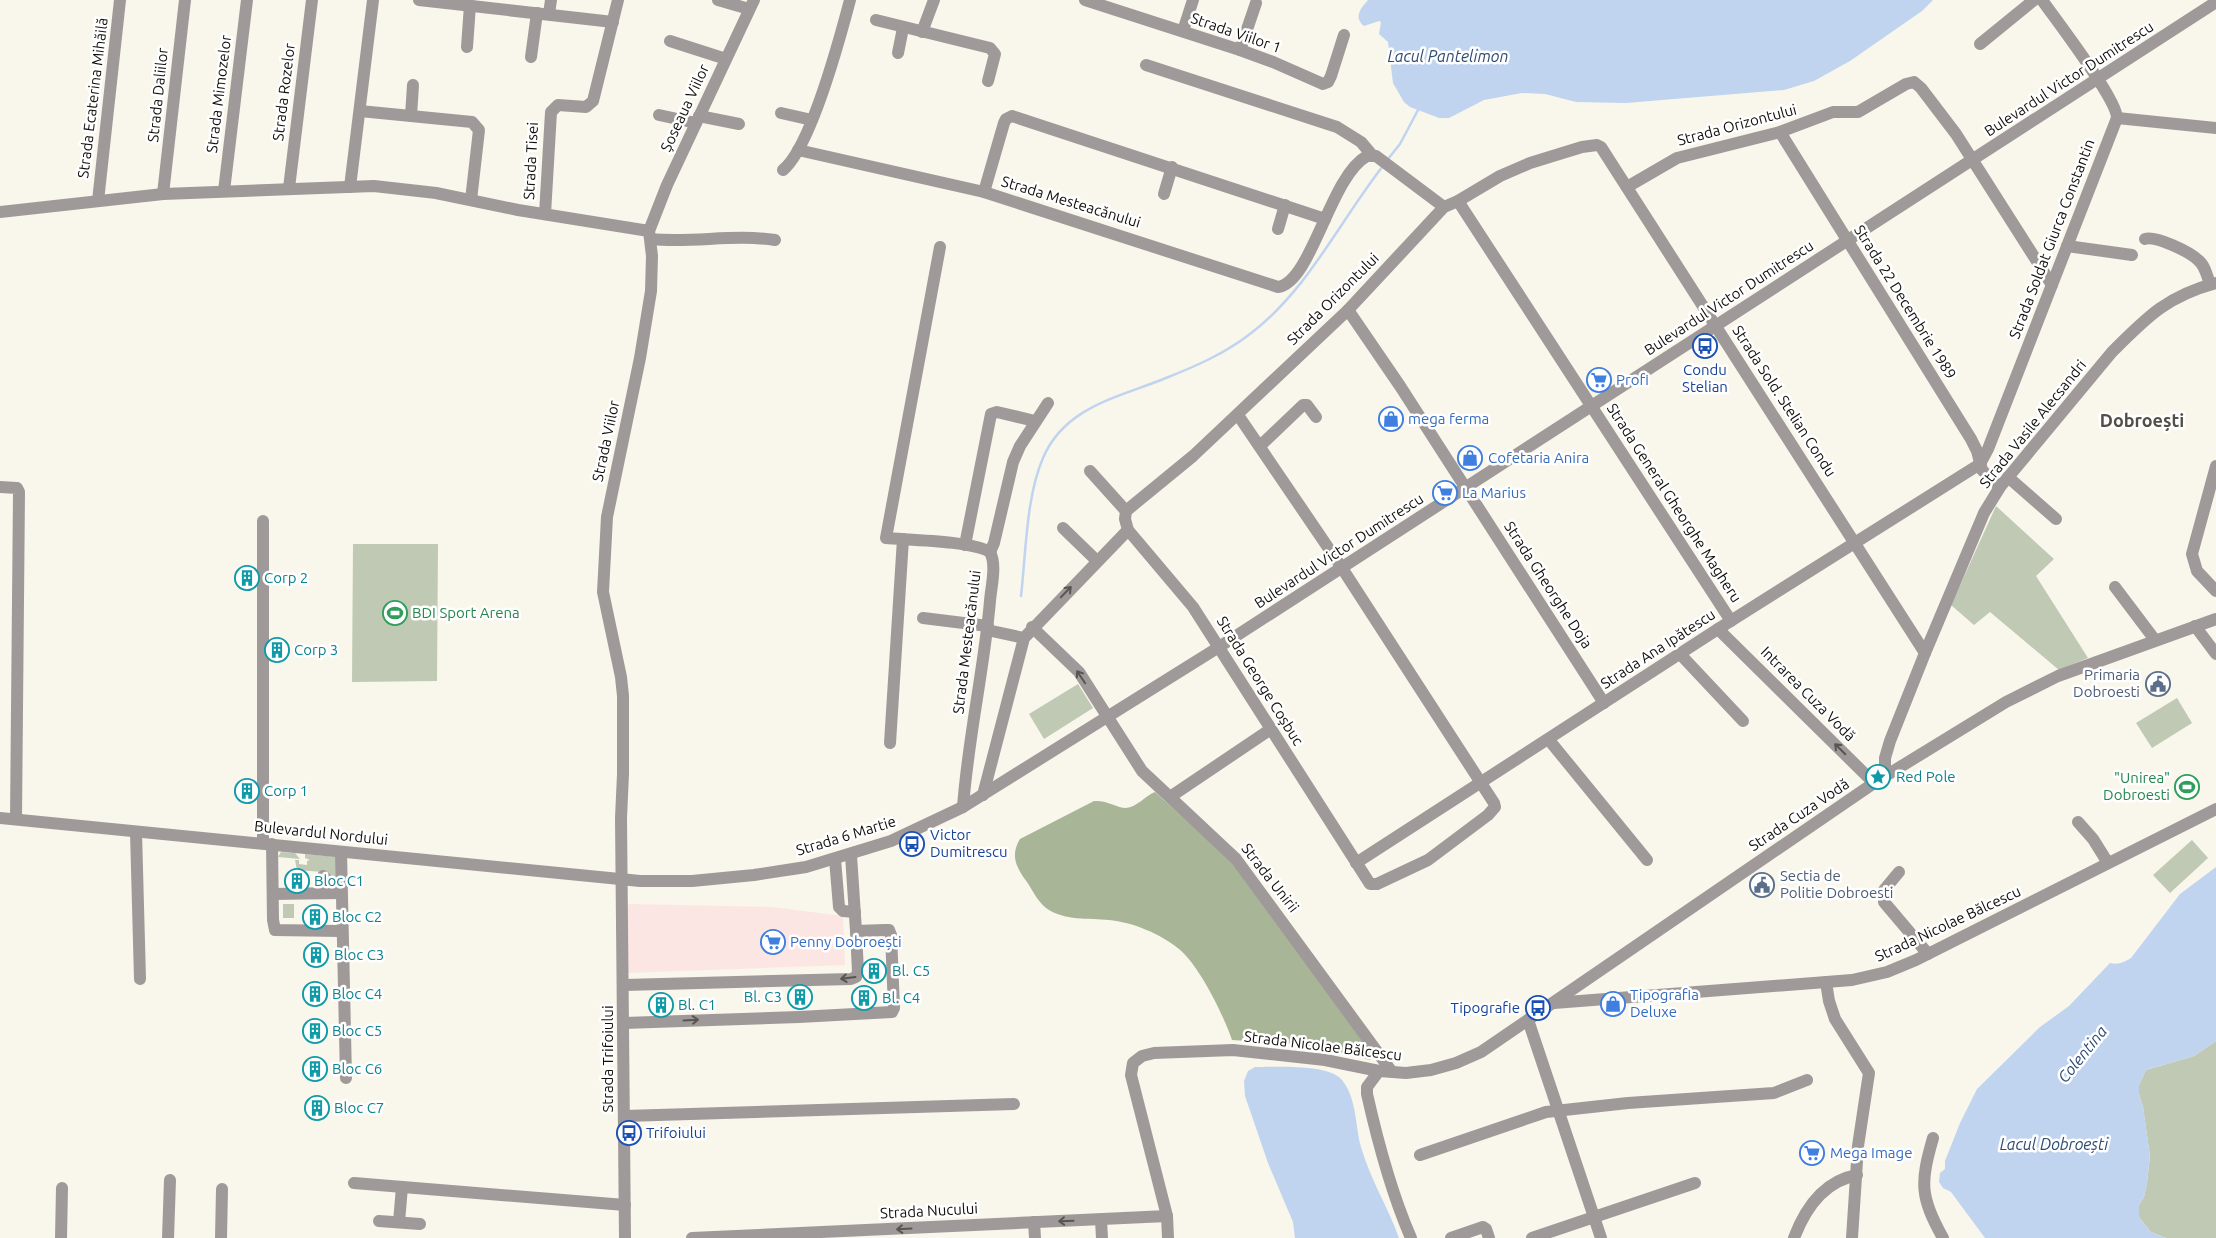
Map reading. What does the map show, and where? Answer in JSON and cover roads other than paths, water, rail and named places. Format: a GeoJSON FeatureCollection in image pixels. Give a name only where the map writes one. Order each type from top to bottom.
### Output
{"type":"FeatureCollection","features":[{"type":"Feature","properties":{"kind":"street","name":"Strada Ecaterina Mihăilă"},"geometry":{"type":"LineString","coordinates":[[98,201],[120,0]]}},
{"type":"Feature","properties":{"kind":"street","name":"Strada Daliilor"},"geometry":{"type":"LineString","coordinates":[[163,194],[185,0]]}},
{"type":"Feature","properties":{"kind":"street","name":"Strada Mimozelor"},"geometry":{"type":"LineString","coordinates":[[224,191],[247,0]]}},
{"type":"Feature","properties":{"kind":"street","name":"Strada Rozelor"},"geometry":{"type":"LineString","coordinates":[[289,188],[312,0]]}},
{"type":"Feature","properties":{"kind":"street"},"geometry":{"type":"LineString","coordinates":[[350,187],[373,0]]}},
{"type":"Feature","properties":{"kind":"street"},"geometry":{"type":"LineString","coordinates":[[419,0],[478,4],[613,22]]}},
{"type":"Feature","properties":{"kind":"street"},"geometry":{"type":"LineString","coordinates":[[531,58],[543,13],[551,0]]}},
{"type":"Feature","properties":{"kind":"street","name":"Strada Tisei"},"geometry":{"type":"LineString","coordinates":[[545,214],[551,112],[558,105],[586,107],[593,101],[618,0]]}},
{"type":"Feature","properties":{"kind":"street"},"geometry":{"type":"LineString","coordinates":[[718,0],[752,5]]}},
{"type":"Feature","properties":{"kind":"street"},"geometry":{"type":"LineString","coordinates":[[782,170],[792,160],[798,150],[812,120],[833,61],[850,0]]}},
{"type":"Feature","properties":{"kind":"street"},"geometry":{"type":"LineString","coordinates":[[922,32],[934,0]]}},
{"type":"Feature","properties":{"kind":"street","name":"Strada Viilor 1"},"geometry":{"type":"LineString","coordinates":[[1085,0],[1240,50],[1323,84],[1328,82],[1331,76],[1344,35]]}},
{"type":"Feature","properties":{"kind":"street"},"geometry":{"type":"LineString","coordinates":[[1124,13],[1128,0]]}},
{"type":"Feature","properties":{"kind":"street"},"geometry":{"type":"LineString","coordinates":[[1183,31],[1193,0]]}},
{"type":"Feature","properties":{"kind":"street"},"geometry":{"type":"LineString","coordinates":[[1980,44],[2034,0]]}},
{"type":"Feature","properties":{"kind":"street"},"geometry":{"type":"LineString","coordinates":[[2042,0],[2098,80],[2116,110],[2117,118],[2216,128]]}},
{"type":"Feature","properties":{"kind":"street","name":"Bulevardul Victor Dumitrescu"},"geometry":{"type":"LineString","coordinates":[[1108,718],[1973,161],[2216,2]]}},
{"type":"Feature","properties":{"kind":"street"},"geometry":{"type":"LineString","coordinates":[[1240,50],[1256,3]]}},
{"type":"Feature","properties":{"kind":"street"},"geometry":{"type":"LineString","coordinates":[[467,47],[478,4]]}},
{"type":"Feature","properties":{"kind":"street","name":"Șoseaua Viilor"},"geometry":{"type":"LineString","coordinates":[[650,235],[667,185],[752,5]]}},
{"type":"Feature","properties":{"kind":"street"},"geometry":{"type":"LineString","coordinates":[[876,20],[903,28],[975,43],[994,50],[995,58],[988,82]]}},
{"type":"Feature","properties":{"kind":"street"},"geometry":{"type":"LineString","coordinates":[[898,53],[903,28]]}},
{"type":"Feature","properties":{"kind":"street"},"geometry":{"type":"LineString","coordinates":[[670,41],[726,59]]}},
{"type":"Feature","properties":{"kind":"street"},"geometry":{"type":"LineString","coordinates":[[1146,65],[1337,127],[1361,142],[1374,156],[1392,167],[1444,207]]}},
{"type":"Feature","properties":{"kind":"street","name":"Strada Orizontului"},"geometry":{"type":"LineString","coordinates":[[1627,187],[1677,158],[1780,132],[1833,112],[1858,112],[1906,84],[1914,82],[1921,88],[1973,161]]}},
{"type":"Feature","properties":{"kind":"street"},"geometry":{"type":"LineString","coordinates":[[410,116],[412,85]]}},
{"type":"Feature","properties":{"kind":"street"},"geometry":{"type":"LineString","coordinates":[[360,111],[472,122],[476,124],[479,130],[471,200]]}},
{"type":"Feature","properties":{"kind":"street"},"geometry":{"type":"LineString","coordinates":[[781,113],[812,120]]}},
{"type":"Feature","properties":{"kind":"street"},"geometry":{"type":"LineString","coordinates":[[659,115],[739,124]]}},
{"type":"Feature","properties":{"kind":"street","name":"Strada Mesteacănului"},"geometry":{"type":"LineString","coordinates":[[1325,219],[1172,167],[1009,116],[1004,123],[984,192],[1278,287],[1287,283],[1301,266],[1325,219],[1345,178],[1360,160],[1374,156]]}},
{"type":"Feature","properties":{"kind":"street","name":"Strada Soldat Giurca Constantin"},"geometry":{"type":"LineString","coordinates":[[1980,464],[1988,449],[2117,118]]}},
{"type":"Feature","properties":{"kind":"street","name":"Strada 22 Decembrie 1989"},"geometry":{"type":"LineString","coordinates":[[1780,132],[1975,445],[1985,474],[2000,487]]}},
{"type":"Feature","properties":{"kind":"street","name":"Strada Orizontului"},"geometry":{"type":"LineString","coordinates":[[1024,638],[1032,627],[1097,562],[1127,522],[1193,456],[1348,310],[1444,207],[1517,168],[1582,147],[1597,145]]}},
{"type":"Feature","properties":{"kind":"street","name":"Strada Sold. Stelian Condu"},"geometry":{"type":"LineString","coordinates":[[1597,145],[1601,147],[1627,187],[1925,653]]}},
{"type":"Feature","properties":{"kind":"street"},"geometry":{"type":"LineString","coordinates":[[798,150],[984,192]]}},
{"type":"Feature","properties":{"kind":"street"},"geometry":{"type":"LineString","coordinates":[[1973,161],[2052,285]]}},
{"type":"Feature","properties":{"kind":"street"},"geometry":{"type":"LineString","coordinates":[[1164,194],[1172,167]]}},
{"type":"Feature","properties":{"kind":"street"},"geometry":{"type":"LineString","coordinates":[[0,212],[163,194],[374,186],[400,188],[471,200],[685,241],[742,238],[775,240]]}},
{"type":"Feature","properties":{"kind":"street","name":"Strada General Gheorghe Magheru"},"geometry":{"type":"LineString","coordinates":[[1458,201],[1731,621]]}},
{"type":"Feature","properties":{"kind":"street"},"geometry":{"type":"LineString","coordinates":[[1278,229],[1285,205]]}},
{"type":"Feature","properties":{"kind":"street","name":"Strada Viilor"},"geometry":{"type":"LineString","coordinates":[[623,880],[623,696],[603,592],[607,517],[647,314],[652,275],[650,235]]}},
{"type":"Feature","properties":{"kind":"street"},"geometry":{"type":"LineString","coordinates":[[2145,239],[2152,237],[2160,240],[2198,259],[2213,283]]}},
{"type":"Feature","properties":{"kind":"street"},"geometry":{"type":"LineString","coordinates":[[2067,246],[2132,255]]}},
{"type":"Feature","properties":{"kind":"street"},"geometry":{"type":"LineString","coordinates":[[940,247],[886,538],[966,545],[979,547],[990,552]]}},
{"type":"Feature","properties":{"kind":"street","name":"Strada Vasile Alecsandri"},"geometry":{"type":"LineString","coordinates":[[1879,780],[1888,746],[1925,653],[1978,526],[2000,487],[2112,352],[2132,332],[2170,300],[2183,293],[2213,283]]}},
{"type":"Feature","properties":{"kind":"street","name":"Strada Gheorghe Doja"},"geometry":{"type":"LineString","coordinates":[[1348,310],[1400,386],[1604,703]]}},
{"type":"Feature","properties":{"kind":"street","name":"Strada Mesteacănului"},"geometry":{"type":"LineString","coordinates":[[963,807],[988,628],[992,570],[990,552],[994,543],[1013,462],[1035,421],[1048,404]]}},
{"type":"Feature","properties":{"kind":"street"},"geometry":{"type":"LineString","coordinates":[[1260,446],[1303,405],[1307,405],[1316,417]]}},
{"type":"Feature","properties":{"kind":"street"},"geometry":{"type":"LineString","coordinates":[[966,545],[991,414],[997,412],[1035,421]]}},
{"type":"Feature","properties":{"kind":"street"},"geometry":{"type":"LineString","coordinates":[[1238,415],[1342,568],[1482,783]]}},
{"type":"Feature","properties":{"kind":"street","name":"Strada Ana Ipătescu"},"geometry":{"type":"LineString","coordinates":[[1356,863],[1854,542],[1980,464]]}},
{"type":"Feature","properties":{"kind":"street"},"geometry":{"type":"LineString","coordinates":[[2216,466],[2192,554],[2197,571],[2216,591]]}},
{"type":"Feature","properties":{"kind":"street","name":"Strada George Coșbuc"},"geometry":{"type":"LineString","coordinates":[[1090,470],[1127,522],[1182,592],[1220,647],[1368,882],[1373,885],[1433,856],[1493,810],[1494,803],[1482,783]]}},
{"type":"Feature","properties":{"kind":"street"},"geometry":{"type":"LineString","coordinates":[[2008,477],[2056,519]]}},
{"type":"Feature","properties":{"kind":"street"},"geometry":{"type":"LineString","coordinates":[[0,487],[16,488],[19,492],[16,819]]}},
{"type":"Feature","properties":{"kind":"street"},"geometry":{"type":"LineString","coordinates":[[263,521],[268,843],[275,930],[340,931]]}},
{"type":"Feature","properties":{"kind":"street"},"geometry":{"type":"LineString","coordinates":[[1063,528],[1097,562]]}},
{"type":"Feature","properties":{"kind":"street"},"geometry":{"type":"LineString","coordinates":[[890,743],[903,539]]}},
{"type":"Feature","properties":{"kind":"street"},"geometry":{"type":"LineString","coordinates":[[2115,587],[2155,640]]}},
{"type":"Feature","properties":{"kind":"street"},"geometry":{"type":"LineString","coordinates":[[922,618],[988,628],[1024,638],[983,794]]}},
{"type":"Feature","properties":{"kind":"street","name":"Strada Cuza Vodă"},"geometry":{"type":"LineString","coordinates":[[1551,1004],[1879,780],[2019,695],[2058,676],[2216,619]]}},
{"type":"Feature","properties":{"kind":"street"},"geometry":{"type":"LineString","coordinates":[[2195,626],[2216,654]]}},
{"type":"Feature","properties":{"kind":"street","name":"Strada Unirii"},"geometry":{"type":"LineString","coordinates":[[1032,627],[1079,672],[1134,761],[1236,858],[1385,1072]]}},
{"type":"Feature","properties":{"kind":"street","name":"Intrarea Cuza Vodă"},"geometry":{"type":"LineString","coordinates":[[1718,629],[1879,780]]}},
{"type":"Feature","properties":{"kind":"street"},"geometry":{"type":"LineString","coordinates":[[1680,654],[1743,721]]}},
{"type":"Feature","properties":{"kind":"street","name":"Strada 6 Martie"},"geometry":{"type":"LineString","coordinates":[[623,880],[692,881],[780,872],[851,855],[891,841],[963,807],[1108,718]]}},
{"type":"Feature","properties":{"kind":"street"},"geometry":{"type":"LineString","coordinates":[[1170,797],[1271,730]]}},
{"type":"Feature","properties":{"kind":"street"},"geometry":{"type":"LineString","coordinates":[[1549,740],[1647,860]]}},
{"type":"Feature","properties":{"kind":"street","name":"Strada Nicolae Bălcescu"},"geometry":{"type":"LineString","coordinates":[[1168,1238],[1168,1216],[1131,1075],[1131,1068],[1136,1059],[1154,1053],[1233,1050],[1326,1060],[1385,1072],[1418,1072],[1456,1063],[1481,1052],[1551,1004],[1826,982],[1877,976],[1902,967],[2216,809]]}},
{"type":"Feature","properties":{"kind":"street","name":"Bulevardul Nordului"},"geometry":{"type":"LineString","coordinates":[[0,818],[268,843],[623,880]]}},
{"type":"Feature","properties":{"kind":"street"},"geometry":{"type":"LineString","coordinates":[[2078,822],[2093,839],[2108,864]]}},
{"type":"Feature","properties":{"kind":"street"},"geometry":{"type":"LineString","coordinates":[[136,832],[140,979]]}},
{"type":"Feature","properties":{"kind":"street"},"geometry":{"type":"LineString","coordinates":[[341,852],[346,1078]]}},
{"type":"Feature","properties":{"kind":"street"},"geometry":{"type":"LineString","coordinates":[[624,985],[854,978],[858,972],[851,855]]}},
{"type":"Feature","properties":{"kind":"street"},"geometry":{"type":"LineString","coordinates":[[835,859],[839,907],[843,911],[855,912]]}},
{"type":"Feature","properties":{"kind":"street"},"geometry":{"type":"LineString","coordinates":[[1899,872],[1884,890],[1884,902],[1928,954]]}},
{"type":"Feature","properties":{"kind":"street"},"geometry":{"type":"LineString","coordinates":[[272,894],[335,893],[329,881],[323,876]]}},
{"type":"Feature","properties":{"kind":"street","name":"Strada Trifoiului"},"geometry":{"type":"LineString","coordinates":[[623,880],[625,1238]]}},
{"type":"Feature","properties":{"kind":"street"},"geometry":{"type":"LineString","coordinates":[[624,1023],[892,1012],[894,1008],[890,932],[885,930],[856,931]]}},
{"type":"Feature","properties":{"kind":"street"},"geometry":{"type":"LineString","coordinates":[[1826,982],[1829,1001],[1835,1019],[1869,1073],[1858,1146],[1852,1238]]}},
{"type":"Feature","properties":{"kind":"street"},"geometry":{"type":"LineString","coordinates":[[1528,1020],[1601,1238]]}},
{"type":"Feature","properties":{"kind":"street"},"geometry":{"type":"LineString","coordinates":[[1385,1072],[1367,1087],[1368,1094],[1377,1137],[1394,1188],[1397,1207],[1411,1238]]}},
{"type":"Feature","properties":{"kind":"street"},"geometry":{"type":"LineString","coordinates":[[1420,1155],[1534,1115],[1558,1110],[1779,1092],[1807,1080]]}},
{"type":"Feature","properties":{"kind":"street"},"geometry":{"type":"LineString","coordinates":[[625,1116],[1014,1104]]}},
{"type":"Feature","properties":{"kind":"street"},"geometry":{"type":"LineString","coordinates":[[1932,1138],[1924,1177],[1927,1210],[1942,1238]]}},
{"type":"Feature","properties":{"kind":"street"},"geometry":{"type":"LineString","coordinates":[[1794,1238],[1805,1212],[1824,1191],[1833,1183],[1857,1175]]}},
{"type":"Feature","properties":{"kind":"street"},"geometry":{"type":"LineString","coordinates":[[168,1238],[170,1180]]}},
{"type":"Feature","properties":{"kind":"street"},"geometry":{"type":"LineString","coordinates":[[354,1183],[625,1205]]}},
{"type":"Feature","properties":{"kind":"street"},"geometry":{"type":"LineString","coordinates":[[1532,1238],[1695,1183]]}},
{"type":"Feature","properties":{"kind":"street"},"geometry":{"type":"LineString","coordinates":[[399,1222],[402,1187]]}},
{"type":"Feature","properties":{"kind":"street"},"geometry":{"type":"LineString","coordinates":[[61,1238],[62,1188]]}},
{"type":"Feature","properties":{"kind":"street"},"geometry":{"type":"LineString","coordinates":[[221,1238],[222,1189]]}},
{"type":"Feature","properties":{"kind":"street","name":"Strada Nucului"},"geometry":{"type":"LineString","coordinates":[[692,1238],[844,1235],[1034,1222],[1168,1216]]}},
{"type":"Feature","properties":{"kind":"street"},"geometry":{"type":"LineString","coordinates":[[1101,1220],[1102,1238]]}},
{"type":"Feature","properties":{"kind":"street"},"geometry":{"type":"LineString","coordinates":[[379,1221],[420,1224]]}},
{"type":"Feature","properties":{"kind":"street"},"geometry":{"type":"LineString","coordinates":[[1034,1222],[1035,1238]]}},
{"type":"Feature","properties":{"kind":"street"},"geometry":{"type":"LineString","coordinates":[[1450,1238],[1483,1227],[1486,1229],[1489,1238]]}},
{"type":"Feature","properties":{"kind":"water","name":"Lacul Pantelimon"},"geometry":{"type":"Polygon","coordinates":[[[1368,0],[1933,0],[1922,11],[1850,61],[1814,81],[1784,90],[1626,103],[1576,102],[1545,94],[1522,93],[1484,100],[1449,118],[1439,118],[1410,107],[1404,102],[1393,83],[1388,42],[1379,34],[1381,22],[1364,26],[1359,19],[1359,13],[1368,0]]]}},
{"type":"Feature","properties":{"kind":"water","name":"Lacul Dobroești"},"geometry":{"type":"Polygon","coordinates":[[[2216,867],[2216,1041],[2194,1056],[2146,1070],[2139,1085],[2150,1156],[2144,1197],[2139,1205],[2139,1217],[2151,1232],[2166,1238],[1985,1238],[1951,1192],[1943,1188],[1939,1182],[1940,1173],[1945,1169],[1945,1161],[1960,1123],[1977,1089],[2040,1027],[2069,1006],[2110,963],[2124,962],[2131,958],[2180,894],[2216,867]]]}},
{"type":"Feature","properties":{"kind":"water"},"geometry":{"type":"Polygon","coordinates":[[[1255,1067],[1312,1068],[1323,1070],[1340,1078],[1346,1085],[1353,1102],[1359,1139],[1365,1159],[1399,1238],[1295,1238],[1293,1222],[1268,1163],[1245,1096],[1244,1081],[1248,1071],[1255,1067]]]}},
{"type":"Feature","properties":{"kind":"waterway"},"geometry":{"type":"LineString","coordinates":[[1388,159],[1400,144],[1418,110]]}},
{"type":"Feature","properties":{"kind":"waterway"},"geometry":{"type":"LineString","coordinates":[[1021,596],[1027,526],[1033,490],[1037,473],[1053,440],[1065,426],[1079,415],[1113,398],[1199,364],[1220,354],[1250,334],[1271,316],[1306,276],[1383,166]]}},
{"type":"Feature","properties":{"kind":"place","name":"Condu Stelian"},"geometry":{"type":"Point","coordinates":[1705,346]}},
{"type":"Feature","properties":{"kind":"place","name":"Profi"},"geometry":{"type":"Point","coordinates":[1599,380]}},
{"type":"Feature","properties":{"kind":"place","name":"mega ferma"},"geometry":{"type":"Point","coordinates":[1391,419]}},
{"type":"Feature","properties":{"kind":"place","name":"Cofetaria Anira"},"geometry":{"type":"Point","coordinates":[1470,458]}},
{"type":"Feature","properties":{"kind":"place","name":"La Marius"},"geometry":{"type":"Point","coordinates":[1445,493]}},
{"type":"Feature","properties":{"kind":"place","name":"Corp 2"},"geometry":{"type":"Point","coordinates":[247,578]}},
{"type":"Feature","properties":{"kind":"place","name":"BDI Sport Arena"},"geometry":{"type":"Point","coordinates":[395,613]}},
{"type":"Feature","properties":{"kind":"place","name":"Corp 3"},"geometry":{"type":"Point","coordinates":[277,650]}},
{"type":"Feature","properties":{"kind":"place","name":"Primaria Dobroesti"},"geometry":{"type":"Point","coordinates":[2158,684]}},
{"type":"Feature","properties":{"kind":"place","name":"Red Pole"},"geometry":{"type":"Point","coordinates":[1878,777]}},
{"type":"Feature","properties":{"kind":"place","name":"\"Unirea\" Dobroesti"},"geometry":{"type":"Point","coordinates":[2187,787]}},
{"type":"Feature","properties":{"kind":"place","name":"Corp 1"},"geometry":{"type":"Point","coordinates":[247,791]}},
{"type":"Feature","properties":{"kind":"place","name":"Victor Dumitrescu"},"geometry":{"type":"Point","coordinates":[912,844]}},
{"type":"Feature","properties":{"kind":"place","name":"Bloc C1"},"geometry":{"type":"Point","coordinates":[297,881]}},
{"type":"Feature","properties":{"kind":"place","name":"Sectia de Politie Dobroesti"},"geometry":{"type":"Point","coordinates":[1762,885]}},
{"type":"Feature","properties":{"kind":"place","name":"Bloc C2"},"geometry":{"type":"Point","coordinates":[315,917]}},
{"type":"Feature","properties":{"kind":"place","name":"Penny Dobroești"},"geometry":{"type":"Point","coordinates":[773,942]}},
{"type":"Feature","properties":{"kind":"place","name":"Bloc C3"},"geometry":{"type":"Point","coordinates":[316,955]}},
{"type":"Feature","properties":{"kind":"place","name":"Bl. C5"},"geometry":{"type":"Point","coordinates":[874,971]}},
{"type":"Feature","properties":{"kind":"place","name":"Bloc C4"},"geometry":{"type":"Point","coordinates":[315,994]}},
{"type":"Feature","properties":{"kind":"place","name":"Bl. C3"},"geometry":{"type":"Point","coordinates":[800,997]}},
{"type":"Feature","properties":{"kind":"place","name":"Bl. C4"},"geometry":{"type":"Point","coordinates":[864,998]}},
{"type":"Feature","properties":{"kind":"place","name":"Tipografia Deluxe"},"geometry":{"type":"Point","coordinates":[1613,1004]}},
{"type":"Feature","properties":{"kind":"place","name":"Bl. C1"},"geometry":{"type":"Point","coordinates":[661,1005]}},
{"type":"Feature","properties":{"kind":"place","name":"Tipografie"},"geometry":{"type":"Point","coordinates":[1538,1008]}},
{"type":"Feature","properties":{"kind":"place","name":"Bloc C5"},"geometry":{"type":"Point","coordinates":[315,1031]}},
{"type":"Feature","properties":{"kind":"place","name":"Bloc C6"},"geometry":{"type":"Point","coordinates":[315,1069]}},
{"type":"Feature","properties":{"kind":"place","name":"Bloc C7"},"geometry":{"type":"Point","coordinates":[317,1108]}},
{"type":"Feature","properties":{"kind":"place","name":"Trifoiului"},"geometry":{"type":"Point","coordinates":[629,1133]}},
{"type":"Feature","properties":{"kind":"place","name":"Mega Image"},"geometry":{"type":"Point","coordinates":[1812,1153]}},
{"type":"Feature","properties":{"kind":"district","name":"Dobroești"},"geometry":{"type":"Point","coordinates":[2142,421]}},
{"type":"Feature","properties":{"kind":"water label","name":"Colentina"},"geometry":{"type":"Point","coordinates":[2082,1054]}}]}
